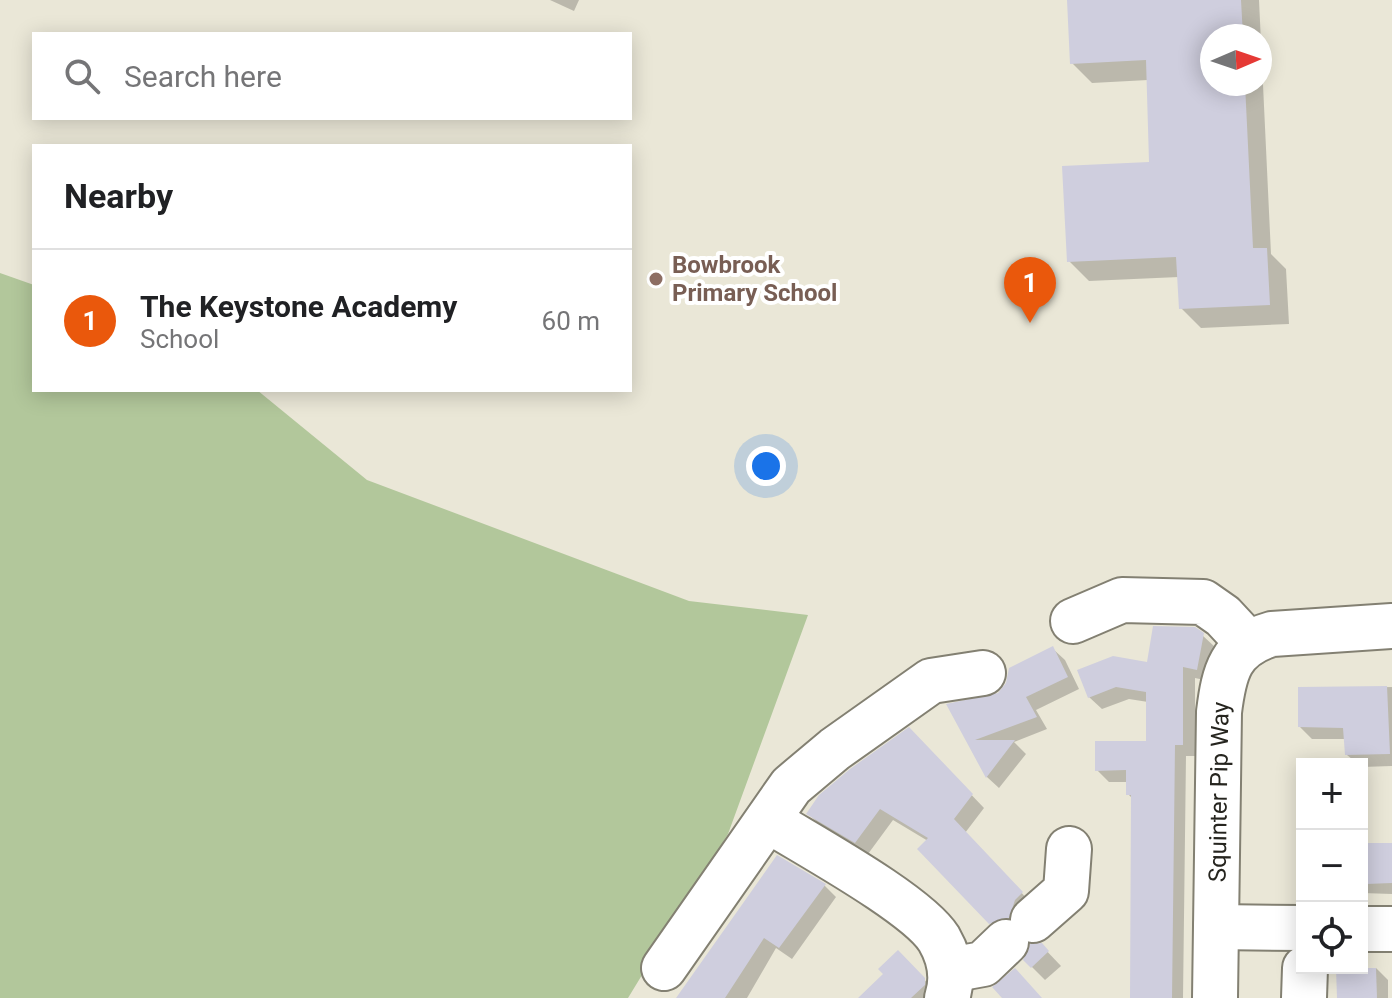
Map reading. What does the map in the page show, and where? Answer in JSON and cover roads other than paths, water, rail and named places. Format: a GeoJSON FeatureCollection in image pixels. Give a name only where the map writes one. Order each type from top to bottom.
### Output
{"type":"FeatureCollection","features":[{"type":"Feature","properties":{"kind":"street"},"geometry":{"type":"LineString","coordinates":[[1073,621],[1122,600],[1203,602],[1223,616],[1249,644],[1272,634],[1392,626]]}},
{"type":"Feature","properties":{"kind":"street","name":"Squinter Pip Way"},"geometry":{"type":"LineString","coordinates":[[1215,998],[1219,712],[1228,666],[1249,644]]}},
{"type":"Feature","properties":{"kind":"street"},"geometry":{"type":"LineString","coordinates":[[664,968],[768,819],[835,749],[931,681],[983,673]]}},
{"type":"Feature","properties":{"kind":"street"},"geometry":{"type":"LineString","coordinates":[[768,819],[911,910],[938,937],[949,984],[983,964],[1066,891],[1069,849]]}},
{"type":"Feature","properties":{"kind":"street"},"geometry":{"type":"LineString","coordinates":[[1216,927],[1296,928]]}},
{"type":"Feature","properties":{"kind":"street"},"geometry":{"type":"LineString","coordinates":[[1368,929],[1392,929]]}},
{"type":"Feature","properties":{"kind":"street"},"geometry":{"type":"LineString","coordinates":[[1304,998],[1305,974]]}},
{"type":"Feature","properties":{"kind":"place","name":"Bowbrook Primary School"},"geometry":{"type":"Point","coordinates":[656,279]}},
{"type":"Feature","properties":{"kind":"place","name":"The Keystone Academy"},"geometry":{"type":"Point","coordinates":[1030,323]}}]}
